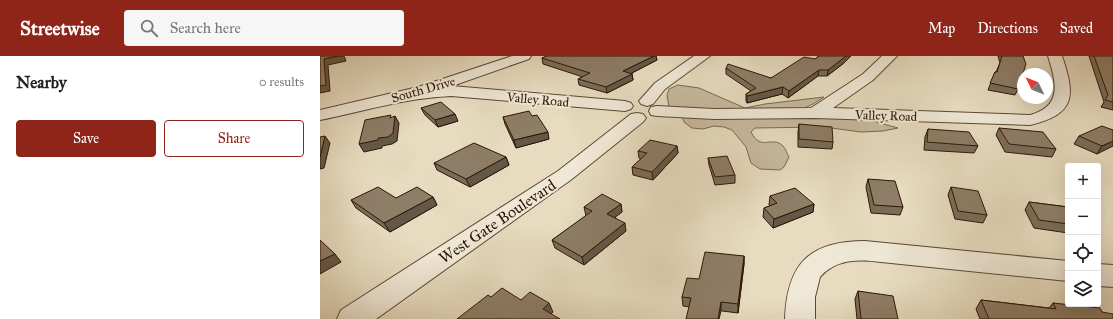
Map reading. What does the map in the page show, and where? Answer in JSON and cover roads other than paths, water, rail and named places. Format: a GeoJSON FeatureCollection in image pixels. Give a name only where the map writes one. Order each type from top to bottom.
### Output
{"type":"FeatureCollection","features":[{"type":"Feature","properties":{"kind":"street","name":"South Drive"},"geometry":{"type":"LineString","coordinates":[[451,86],[524,56]]}},
{"type":"Feature","properties":{"kind":"street","name":"West Gate Boulevard"},"geometry":{"type":"LineString","coordinates":[[352,319],[565,175],[642,109],[660,86],[703,56]]}},
{"type":"Feature","properties":{"kind":"street"},"geometry":{"type":"LineString","coordinates":[[815,113],[868,77],[890,56]]}},
{"type":"Feature","properties":{"kind":"street","name":"Valley Road"},"geometry":{"type":"LineString","coordinates":[[405,95],[451,86],[642,109],[714,114],[815,113],[1030,120],[1044,117],[1054,112],[1059,106],[1062,96],[1060,70],[1055,56]]}},
{"type":"Feature","properties":{"kind":"street","name":"South Drive"},"geometry":{"type":"LineString","coordinates":[[320,116],[405,95]]}},
{"type":"Feature","properties":{"kind":"street"},"geometry":{"type":"LineString","coordinates":[[800,319],[801,294],[806,275],[816,264],[833,254],[856,250],[1065,272]]}},
{"type":"Feature","properties":{"kind":"street"},"geometry":{"type":"LineString","coordinates":[[1101,275],[1113,276]]}}]}
